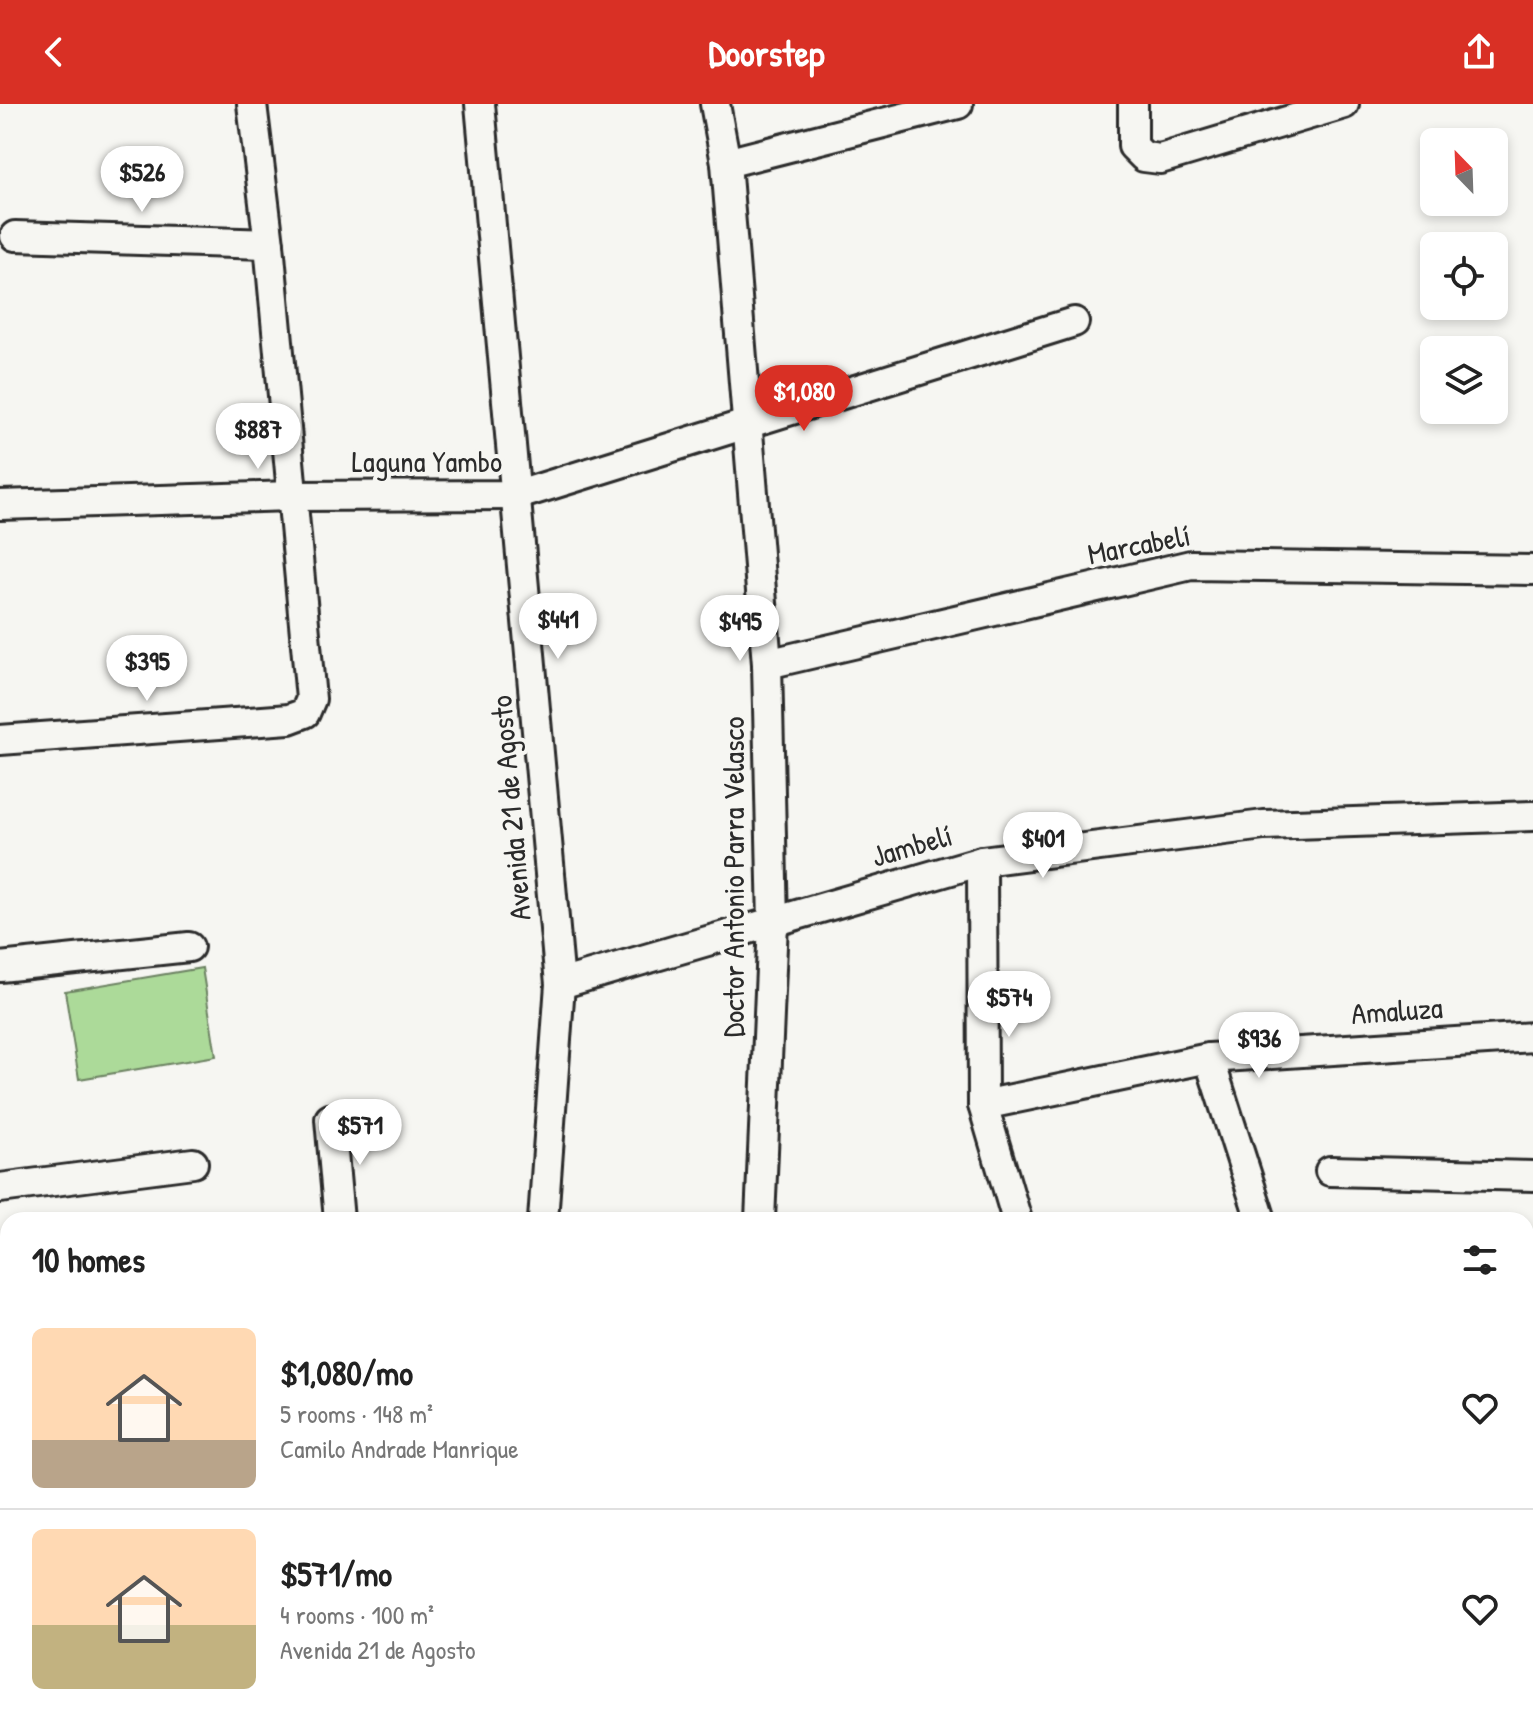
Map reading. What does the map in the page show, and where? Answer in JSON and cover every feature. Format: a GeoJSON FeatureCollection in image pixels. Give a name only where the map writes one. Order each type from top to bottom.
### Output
{"type":"FeatureCollection","features":[{"type":"Feature","properties":{"kind":"street"},"geometry":{"type":"LineString","coordinates":[[0,740],[289,719],[305,713],[311,699],[269,244],[252,104]]}},
{"type":"Feature","properties":{"kind":"street","name":"Avenida 21 de Agosto"},"geometry":{"type":"LineString","coordinates":[[480,104],[518,495],[560,984],[544,1212]]}},
{"type":"Feature","properties":{"kind":"street","name":"Doctor Antonio Parra Velasco"},"geometry":{"type":"LineString","coordinates":[[715,104],[726,163],[767,664],[773,923],[760,1212]]}},
{"type":"Feature","properties":{"kind":"street"},"geometry":{"type":"LineString","coordinates":[[726,163],[958,104]]}},
{"type":"Feature","properties":{"kind":"street"},"geometry":{"type":"LineString","coordinates":[[1133,104],[1133,146],[1144,157],[1160,159],[1301,112],[1344,104]]}},
{"type":"Feature","properties":{"kind":"street"},"geometry":{"type":"LineString","coordinates":[[15,236],[269,244]]}},
{"type":"Feature","properties":{"kind":"street","name":"Laguna Yambo"},"geometry":{"type":"LineString","coordinates":[[0,505],[291,496],[518,495],[1074,322]]}},
{"type":"Feature","properties":{"kind":"street","name":"Marcabelí"},"geometry":{"type":"LineString","coordinates":[[767,664],[1191,565],[1533,570]]}},
{"type":"Feature","properties":{"kind":"street","name":"Jambelí"},"geometry":{"type":"LineString","coordinates":[[560,984],[982,861],[1264,825],[1533,816]]}},
{"type":"Feature","properties":{"kind":"street"},"geometry":{"type":"LineString","coordinates":[[982,861],[983,1105],[1015,1212]]}},
{"type":"Feature","properties":{"kind":"street"},"geometry":{"type":"LineString","coordinates":[[0,967],[189,947]]}},
{"type":"Feature","properties":{"kind":"street","name":"Amaluza"},"geometry":{"type":"LineString","coordinates":[[983,1105],[1209,1058],[1533,1037]]}},
{"type":"Feature","properties":{"kind":"street"},"geometry":{"type":"LineString","coordinates":[[1209,1058],[1258,1212]]}},
{"type":"Feature","properties":{"kind":"street"},"geometry":{"type":"LineString","coordinates":[[330,1119],[338,1212]]}},
{"type":"Feature","properties":{"kind":"street"},"geometry":{"type":"LineString","coordinates":[[0,1188],[193,1163]]}},
{"type":"Feature","properties":{"kind":"street"},"geometry":{"type":"LineString","coordinates":[[1330,1171],[1533,1176]]}},
{"type":"Feature","properties":{"kind":"green space"},"geometry":{"type":"Polygon","coordinates":[[[202,968],[216,1056],[79,1079],[65,991],[202,968]]]}}]}
